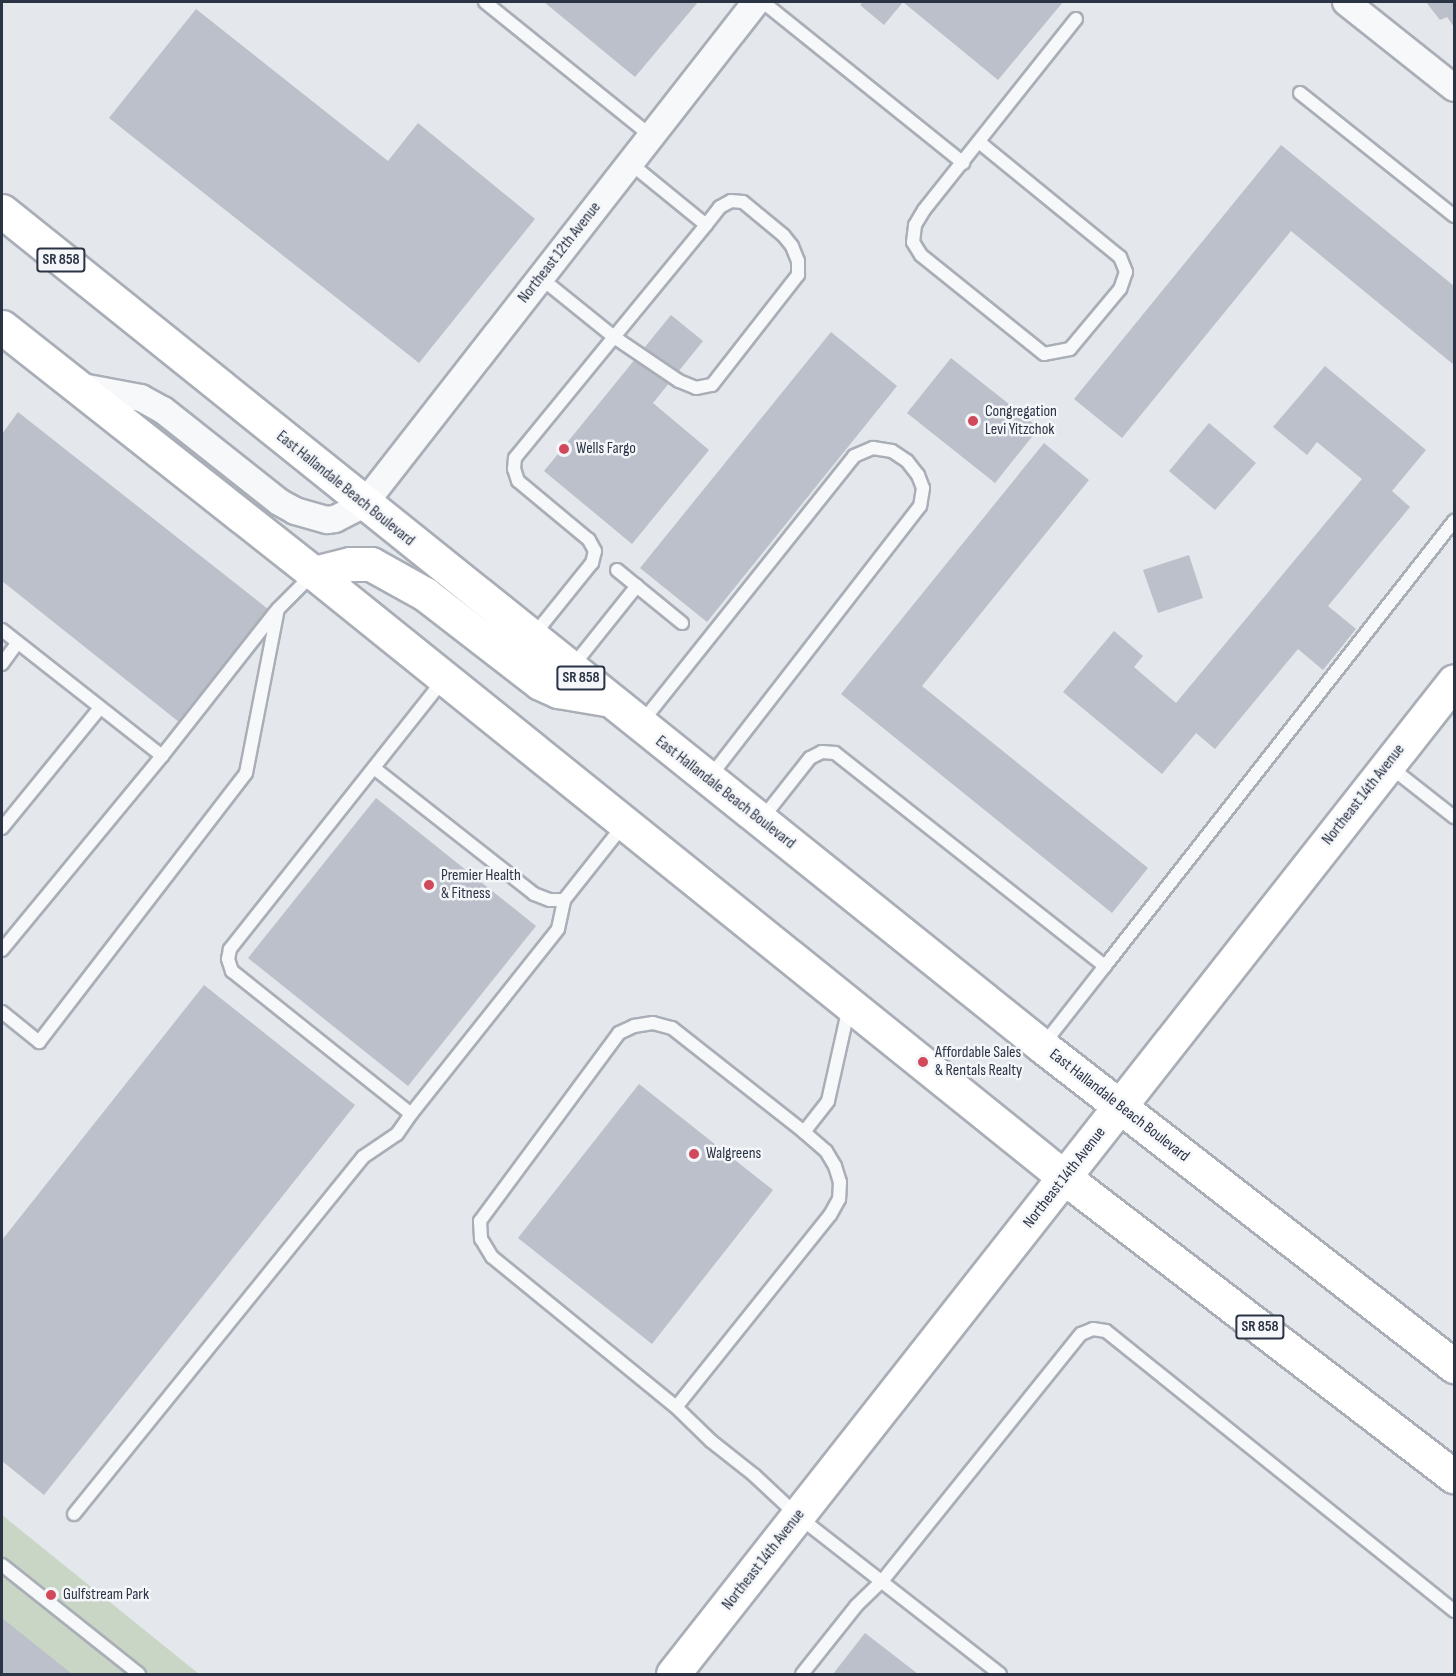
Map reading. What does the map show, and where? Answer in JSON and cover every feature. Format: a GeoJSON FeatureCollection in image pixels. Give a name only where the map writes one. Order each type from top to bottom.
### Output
{"type":"FeatureCollection","features":[{"type":"Feature","properties":{"kind":"main road","name":"East Hallandale Beach Boulevard"},"geometry":{"type":"LineString","coordinates":[[2,212],[1042,1046],[1455,1366]]}},
{"type":"Feature","properties":{"kind":"main road","name":"SR 858"},"geometry":{"type":"LineString","coordinates":[[2,327],[70,383],[314,573],[850,1002],[1065,1178],[1455,1476]]}},
{"type":"Feature","properties":{"kind":"main road"},"geometry":{"type":"LineString","coordinates":[[314,573],[350,564],[371,564],[425,594],[540,683],[558,691],[607,699]]}},
{"type":"Feature","properties":{"kind":"main road","name":"Northeast 14th Avenue"},"geometry":{"type":"LineString","coordinates":[[673,1674],[1455,681]]}},
{"type":"Feature","properties":{"kind":"street","name":"Northeast 12th Avenue"},"geometry":{"type":"LineString","coordinates":[[364,504],[756,2]]}},
{"type":"Feature","properties":{"kind":"street"},"geometry":{"type":"LineString","coordinates":[[1346,2],[1455,88]]}},
{"type":"Feature","properties":{"kind":"street"},"geometry":{"type":"LineString","coordinates":[[70,383],[86,389],[141,398],[163,410],[279,502],[295,512],[327,520],[335,519],[364,504]]}},
{"type":"Feature","properties":{"kind":"lane"},"geometry":{"type":"LineString","coordinates":[[485,2],[651,136]]}},
{"type":"Feature","properties":{"kind":"lane"},"geometry":{"type":"LineString","coordinates":[[763,2],[963,163]]}},
{"type":"Feature","properties":{"kind":"lane"},"geometry":{"type":"LineString","coordinates":[[979,142],[1120,257],[1126,272],[1120,289],[1070,349],[1044,354],[921,255],[914,242],[915,225],[979,142],[1076,20]]}},
{"type":"Feature","properties":{"kind":"lane"},"geometry":{"type":"LineString","coordinates":[[1300,93],[1455,216]]}},
{"type":"Feature","properties":{"kind":"lane"},"geometry":{"type":"LineString","coordinates":[[630,163],[706,225]]}},
{"type":"Feature","properties":{"kind":"lane"},"geometry":{"type":"LineString","coordinates":[[531,638],[592,563],[595,551],[590,540],[518,481],[514,469],[515,458],[614,337],[706,225],[720,207],[731,201],[743,202],[783,235],[792,246],[798,261],[798,275],[712,385],[696,388],[679,381],[614,337],[541,278]]}},
{"type":"Feature","properties":{"kind":"lane"},"geometry":{"type":"LineString","coordinates":[[639,725],[854,456],[873,448],[892,451],[907,461],[921,481],[920,506],[708,779]]}},
{"type":"Feature","properties":{"kind":"lane"},"geometry":{"type":"LineString","coordinates":[[1042,1046],[1455,521]]}},
{"type":"Feature","properties":{"kind":"lane"},"geometry":{"type":"LineString","coordinates":[[617,570],[682,623]]}},
{"type":"Feature","properties":{"kind":"lane"},"geometry":{"type":"LineString","coordinates":[[2,950],[162,756],[278,609],[314,573]]}},
{"type":"Feature","properties":{"kind":"lane"},"geometry":{"type":"LineString","coordinates":[[570,669],[637,586]]}},
{"type":"Feature","properties":{"kind":"lane"},"geometry":{"type":"LineString","coordinates":[[2,1012],[39,1042],[246,773],[278,609]]}},
{"type":"Feature","properties":{"kind":"lane"},"geometry":{"type":"LineString","coordinates":[[2,630],[162,756]]}},
{"type":"Feature","properties":{"kind":"lane"},"geometry":{"type":"LineString","coordinates":[[2,664],[17,643]]}},
{"type":"Feature","properties":{"kind":"lane"},"geometry":{"type":"LineString","coordinates":[[411,1114],[232,971],[228,959],[230,949],[444,678]]}},
{"type":"Feature","properties":{"kind":"lane"},"geometry":{"type":"LineString","coordinates":[[2,828],[100,708]]}},
{"type":"Feature","properties":{"kind":"lane"},"geometry":{"type":"LineString","coordinates":[[760,821],[810,758],[822,752],[835,753],[1105,966]]}},
{"type":"Feature","properties":{"kind":"lane"},"geometry":{"type":"LineString","coordinates":[[1387,765],[1455,817]]}},
{"type":"Feature","properties":{"kind":"lane"},"geometry":{"type":"LineString","coordinates":[[374,768],[534,894],[550,900],[564,900]]}},
{"type":"Feature","properties":{"kind":"lane"},"geometry":{"type":"LineString","coordinates":[[75,1514],[363,1157],[397,1134],[558,929],[564,900],[625,823]]}},
{"type":"Feature","properties":{"kind":"lane"},"geometry":{"type":"LineString","coordinates":[[804,1132],[828,1101],[850,1002]]}},
{"type":"Feature","properties":{"kind":"lane"},"geometry":{"type":"LineString","coordinates":[[676,1407],[830,1215],[839,1200],[840,1182],[835,1166],[826,1152],[804,1132],[672,1028],[653,1023],[634,1026],[619,1034],[480,1221],[481,1239],[492,1257],[676,1407],[850,1559],[882,1580],[1000,1674]]}},
{"type":"Feature","properties":{"kind":"lane"},"geometry":{"type":"LineString","coordinates":[[802,1674],[856,1606],[882,1580],[1081,1334],[1093,1329],[1106,1331],[1455,1611]]}},
{"type":"Feature","properties":{"kind":"lane"},"geometry":{"type":"LineString","coordinates":[[2,1565],[139,1674]]}},
{"type":"Feature","properties":{"kind":"green space","name":"Gulfstream Park"},"geometry":{"type":"Polygon","coordinates":[[[2,1515],[199,1674],[2,1674],[2,1515]]]}},
{"type":"Feature","properties":{"kind":"building"},"geometry":{"type":"Polygon","coordinates":[[[544,2],[698,2],[635,77],[544,2]]]}},
{"type":"Feature","properties":{"kind":"building"},"geometry":{"type":"Polygon","coordinates":[[[863,2],[903,2],[884,25],[860,5],[863,2]]]}},
{"type":"Feature","properties":{"kind":"building"},"geometry":{"type":"Polygon","coordinates":[[[903,2],[1063,2],[998,80],[903,2]]]}},
{"type":"Feature","properties":{"kind":"building"},"geometry":{"type":"Polygon","coordinates":[[[1426,2],[1454,2],[1454,27],[1447,17],[1440,20],[1426,2]]]}},
{"type":"Feature","properties":{"kind":"building"},"geometry":{"type":"Polygon","coordinates":[[[196,9],[388,161],[418,123],[535,219],[419,363],[109,118],[196,9]]]}},
{"type":"Feature","properties":{"kind":"building"},"geometry":{"type":"Polygon","coordinates":[[[1281,145],[1454,286],[1454,365],[1291,231],[1122,438],[1074,399],[1281,145]]]}},
{"type":"Feature","properties":{"kind":"building"},"geometry":{"type":"Polygon","coordinates":[[[671,315],[703,341],[653,403],[709,450],[632,544],[544,471],[671,315]]]}},
{"type":"Feature","properties":{"kind":"building"},"geometry":{"type":"Polygon","coordinates":[[[831,332],[897,386],[707,622],[640,568],[831,332]]]}},
{"type":"Feature","properties":{"kind":"building","name":"Congregation Levi Yitzchok"},"geometry":{"type":"Polygon","coordinates":[[[951,358],[1039,428],[995,483],[907,413],[951,358]]]}},
{"type":"Feature","properties":{"kind":"building"},"geometry":{"type":"Polygon","coordinates":[[[1325,366],[1426,450],[1392,491],[1410,507],[1328,606],[1356,629],[1323,670],[1298,649],[1215,749],[1196,733],[1162,774],[1063,692],[1114,631],[1143,656],[1134,667],[1176,703],[1362,479],[1317,442],[1307,455],[1273,427],[1325,366]]]}},
{"type":"Feature","properties":{"kind":"building"},"geometry":{"type":"Polygon","coordinates":[[[18,412],[268,609],[179,722],[2,581],[2,434],[18,412]]]}},
{"type":"Feature","properties":{"kind":"building"},"geometry":{"type":"Polygon","coordinates":[[[1209,423],[1256,463],[1215,510],[1169,471],[1209,423]]]}},
{"type":"Feature","properties":{"kind":"building"},"geometry":{"type":"Polygon","coordinates":[[[1044,443],[1089,480],[922,686],[1148,868],[1112,913],[841,694],[1044,443]]]}},
{"type":"Feature","properties":{"kind":"building"},"geometry":{"type":"Polygon","coordinates":[[[1189,555],[1203,598],[1158,613],[1143,570],[1189,555]]]}},
{"type":"Feature","properties":{"kind":"building"},"geometry":{"type":"Polygon","coordinates":[[[376,798],[536,926],[408,1086],[248,958],[376,798]]]}},
{"type":"Feature","properties":{"kind":"building"},"geometry":{"type":"Polygon","coordinates":[[[204,985],[355,1105],[44,1495],[2,1461],[2,1240],[204,985]]]}},
{"type":"Feature","properties":{"kind":"building"},"geometry":{"type":"Polygon","coordinates":[[[639,1084],[773,1190],[652,1344],[518,1238],[639,1084]]]}},
{"type":"Feature","properties":{"kind":"building"},"geometry":{"type":"Polygon","coordinates":[[[2,1618],[72,1674],[2,1674],[2,1618]]]}},
{"type":"Feature","properties":{"kind":"building"},"geometry":{"type":"Polygon","coordinates":[[[865,1633],[918,1674],[833,1674],[865,1633]]]}},
{"type":"Feature","properties":{"kind":"place","name":"Congregation Levi Yitzchok"},"geometry":{"type":"Point","coordinates":[973,421]}},
{"type":"Feature","properties":{"kind":"place","name":"Wells Fargo"},"geometry":{"type":"Point","coordinates":[564,449]}},
{"type":"Feature","properties":{"kind":"place","name":"Premier Health & Fitness"},"geometry":{"type":"Point","coordinates":[429,885]}},
{"type":"Feature","properties":{"kind":"place","name":"Affordable Sales & Rentals Realty"},"geometry":{"type":"Point","coordinates":[923,1062]}},
{"type":"Feature","properties":{"kind":"place","name":"Walgreens"},"geometry":{"type":"Point","coordinates":[694,1154]}},
{"type":"Feature","properties":{"kind":"place","name":"Gulfstream Park"},"geometry":{"type":"Point","coordinates":[51,1595]}}]}
